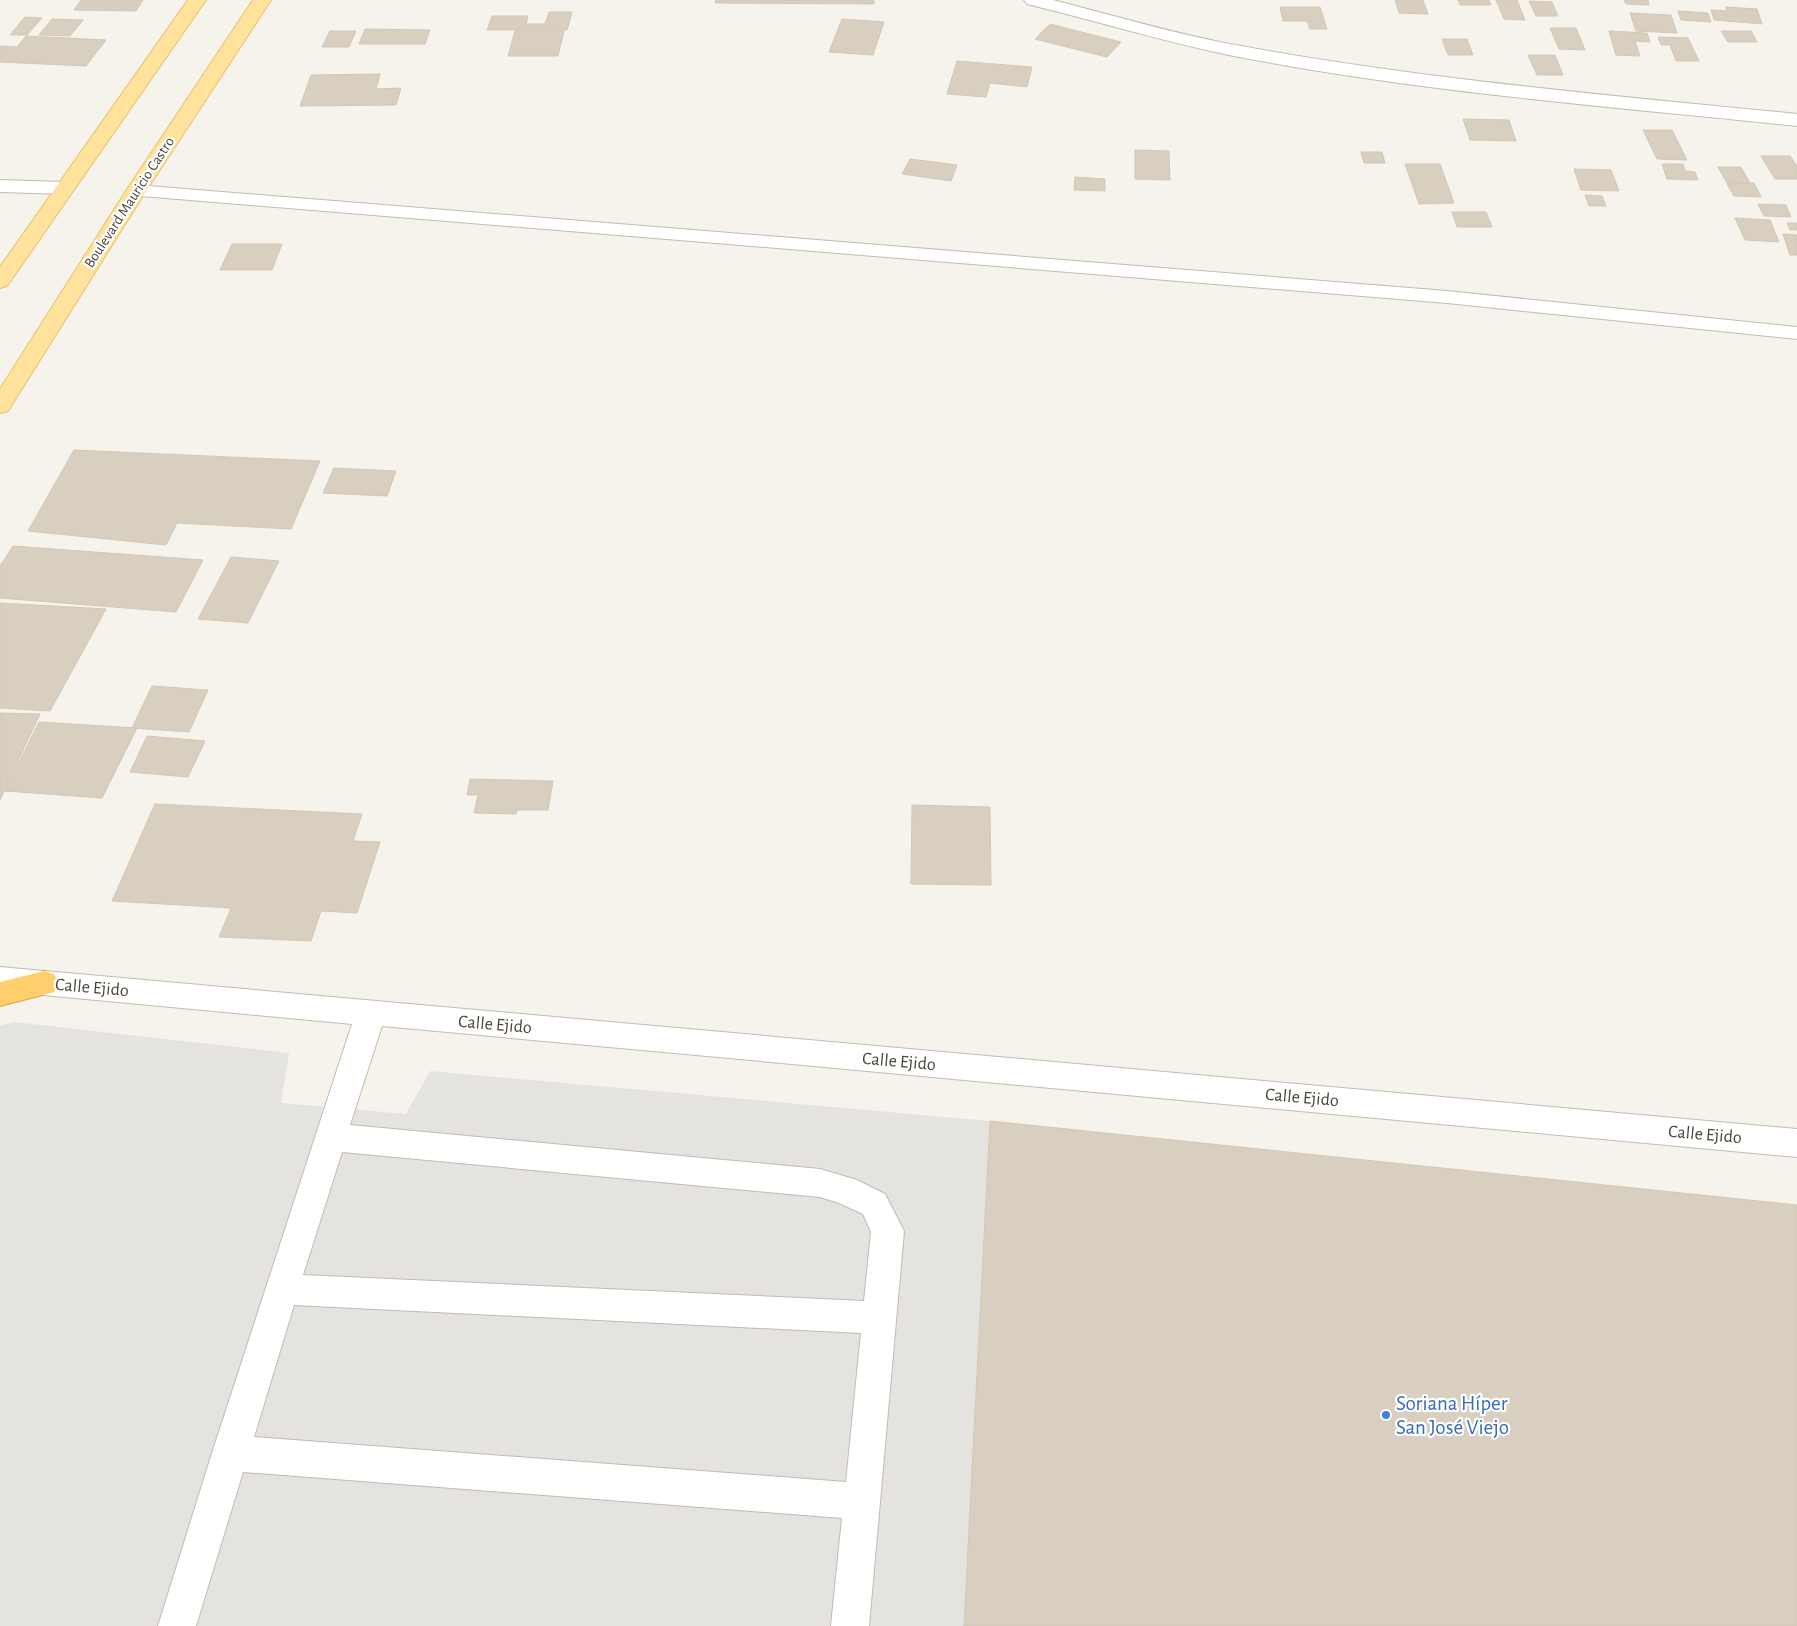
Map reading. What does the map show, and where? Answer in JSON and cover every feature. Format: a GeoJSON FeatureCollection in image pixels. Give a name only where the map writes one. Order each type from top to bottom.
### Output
{"type":"FeatureCollection","features":[{"type":"Feature","properties":{"kind":"highway"},"geometry":{"type":"LineString","coordinates":[[0,994],[44,983]]}},
{"type":"Feature","properties":{"kind":"main road"},"geometry":{"type":"LineString","coordinates":[[0,282],[197,0]]}},
{"type":"Feature","properties":{"kind":"main road","name":"Boulevard Mauricio Castro"},"geometry":{"type":"LineString","coordinates":[[0,406],[136,191],[262,0]]}},
{"type":"Feature","properties":{"kind":"street"},"geometry":{"type":"LineString","coordinates":[[1034,0],[1227,49],[1346,70],[1510,91],[1797,120]]}},
{"type":"Feature","properties":{"kind":"street"},"geometry":{"type":"LineString","coordinates":[[0,186],[65,188]]}},
{"type":"Feature","properties":{"kind":"street"},"geometry":{"type":"LineString","coordinates":[[136,191],[1447,297],[1797,333]]}},
{"type":"Feature","properties":{"kind":"street","name":"Calle Ejido"},"geometry":{"type":"LineString","coordinates":[[0,979],[1797,1143]]}},
{"type":"Feature","properties":{"kind":"street"},"geometry":{"type":"LineString","coordinates":[[177,1626],[230,1453],[371,1012]]}},
{"type":"Feature","properties":{"kind":"street"},"geometry":{"type":"LineString","coordinates":[[332,1137],[820,1183],[846,1190],[874,1204],[888,1231],[850,1626]]}},
{"type":"Feature","properties":{"kind":"street"},"geometry":{"type":"LineString","coordinates":[[282,1289],[880,1318]]}},
{"type":"Feature","properties":{"kind":"street"},"geometry":{"type":"LineString","coordinates":[[230,1453],[862,1501]]}},
{"type":"Feature","properties":{"kind":"shaded area"},"geometry":{"type":"Polygon","coordinates":[[[14,1022],[289,1053],[281,1103],[406,1114],[430,1071],[990,1121],[964,1626],[0,1626],[0,1026],[14,1022]]]}},
{"type":"Feature","properties":{"kind":"building"},"geometry":{"type":"Polygon","coordinates":[[[81,0],[143,0],[136,11],[74,10],[81,0]]]}},
{"type":"Feature","properties":{"kind":"building"},"geometry":{"type":"Polygon","coordinates":[[[716,0],[874,0],[874,4],[715,3],[716,0]]]}},
{"type":"Feature","properties":{"kind":"building"},"geometry":{"type":"Polygon","coordinates":[[[1395,0],[1423,0],[1428,14],[1399,13],[1395,0]]]}},
{"type":"Feature","properties":{"kind":"building"},"geometry":{"type":"Polygon","coordinates":[[[1458,0],[1489,0],[1491,5],[1460,5],[1458,0]]]}},
{"type":"Feature","properties":{"kind":"building"},"geometry":{"type":"Polygon","coordinates":[[[1496,0],[1517,0],[1525,20],[1504,19],[1496,0]]]}},
{"type":"Feature","properties":{"kind":"building"},"geometry":{"type":"Polygon","coordinates":[[[1624,0],[1648,0],[1649,5],[1626,4],[1624,0]]]}},
{"type":"Feature","properties":{"kind":"building"},"geometry":{"type":"Polygon","coordinates":[[[1529,1],[1552,2],[1558,16],[1536,16],[1529,1]]]}},
{"type":"Feature","properties":{"kind":"building"},"geometry":{"type":"Polygon","coordinates":[[[1280,7],[1320,7],[1327,29],[1310,29],[1307,21],[1283,21],[1280,7]]]}},
{"type":"Feature","properties":{"kind":"building"},"geometry":{"type":"Polygon","coordinates":[[[1726,7],[1757,9],[1762,24],[1714,20],[1711,10],[1727,11],[1726,7]]]}},
{"type":"Feature","properties":{"kind":"building"},"geometry":{"type":"Polygon","coordinates":[[[1678,11],[1708,13],[1711,22],[1681,20],[1678,11]]]}},
{"type":"Feature","properties":{"kind":"building"},"geometry":{"type":"Polygon","coordinates":[[[549,12],[572,12],[567,30],[487,30],[492,16],[528,16],[526,24],[545,24],[549,12]]]}},
{"type":"Feature","properties":{"kind":"building"},"geometry":{"type":"Polygon","coordinates":[[[1630,13],[1671,15],[1677,33],[1636,31],[1630,13]]]}},
{"type":"Feature","properties":{"kind":"building"},"geometry":{"type":"Polygon","coordinates":[[[25,17],[42,18],[27,35],[10,35],[25,17]]]}},
{"type":"Feature","properties":{"kind":"building"},"geometry":{"type":"Polygon","coordinates":[[[52,19],[83,20],[70,36],[39,35],[52,19]]]}},
{"type":"Feature","properties":{"kind":"building"},"geometry":{"type":"Polygon","coordinates":[[[842,19],[884,22],[873,55],[829,52],[842,19]]]}},
{"type":"Feature","properties":{"kind":"building"},"geometry":{"type":"Polygon","coordinates":[[[1050,24],[1121,42],[1107,57],[1035,39],[1050,24]]]}},
{"type":"Feature","properties":{"kind":"building"},"geometry":{"type":"Polygon","coordinates":[[[1550,28],[1576,28],[1585,50],[1559,49],[1550,28]]]}},
{"type":"Feature","properties":{"kind":"building"},"geometry":{"type":"Polygon","coordinates":[[[365,29],[430,30],[425,44],[359,44],[365,29]]]}},
{"type":"Feature","properties":{"kind":"building"},"geometry":{"type":"Polygon","coordinates":[[[330,31],[356,31],[349,47],[322,47],[330,31]]]}},
{"type":"Feature","properties":{"kind":"building"},"geometry":{"type":"Polygon","coordinates":[[[515,31],[564,31],[558,56],[508,56],[515,31]]]}},
{"type":"Feature","properties":{"kind":"building"},"geometry":{"type":"Polygon","coordinates":[[[1609,31],[1647,33],[1650,42],[1635,41],[1640,56],[1616,55],[1609,31]]]}},
{"type":"Feature","properties":{"kind":"building"},"geometry":{"type":"Polygon","coordinates":[[[1721,31],[1751,31],[1757,42],[1728,42],[1721,31]]]}},
{"type":"Feature","properties":{"kind":"building"},"geometry":{"type":"Polygon","coordinates":[[[26,36],[106,40],[86,66],[0,62],[0,46],[17,47],[26,36]]]}},
{"type":"Feature","properties":{"kind":"building"},"geometry":{"type":"Polygon","coordinates":[[[1658,37],[1688,38],[1699,61],[1676,61],[1670,45],[1661,45],[1658,37]]]}},
{"type":"Feature","properties":{"kind":"building"},"geometry":{"type":"Polygon","coordinates":[[[1442,39],[1467,39],[1473,55],[1448,55],[1442,39]]]}},
{"type":"Feature","properties":{"kind":"building"},"geometry":{"type":"Polygon","coordinates":[[[1528,55],[1555,55],[1563,75],[1537,75],[1528,55]]]}},
{"type":"Feature","properties":{"kind":"building"},"geometry":{"type":"Polygon","coordinates":[[[957,61],[1032,67],[1027,87],[990,83],[986,97],[947,94],[957,61]]]}},
{"type":"Feature","properties":{"kind":"building"},"geometry":{"type":"Polygon","coordinates":[[[380,74],[376,89],[401,88],[396,105],[300,106],[311,75],[380,74]]]}},
{"type":"Feature","properties":{"kind":"building"},"geometry":{"type":"Polygon","coordinates":[[[1463,119],[1509,120],[1516,141],[1470,140],[1463,119]]]}},
{"type":"Feature","properties":{"kind":"building"},"geometry":{"type":"Polygon","coordinates":[[[1643,130],[1672,130],[1687,160],[1657,159],[1643,130]]]}},
{"type":"Feature","properties":{"kind":"building"},"geometry":{"type":"Polygon","coordinates":[[[1135,150],[1169,151],[1170,180],[1135,179],[1135,150]]]}},
{"type":"Feature","properties":{"kind":"building"},"geometry":{"type":"Polygon","coordinates":[[[1361,152],[1382,152],[1385,163],[1364,163],[1361,152]]]}},
{"type":"Feature","properties":{"kind":"building"},"geometry":{"type":"Polygon","coordinates":[[[1761,156],[1790,156],[1797,166],[1797,179],[1775,179],[1761,156]]]}},
{"type":"Feature","properties":{"kind":"building"},"geometry":{"type":"Polygon","coordinates":[[[910,159],[957,165],[951,181],[902,174],[910,159]]]}},
{"type":"Feature","properties":{"kind":"building"},"geometry":{"type":"Polygon","coordinates":[[[1405,164],[1440,164],[1454,203],[1419,204],[1405,164]]]}},
{"type":"Feature","properties":{"kind":"building"},"geometry":{"type":"Polygon","coordinates":[[[1662,164],[1683,164],[1685,171],[1695,172],[1698,180],[1667,179],[1662,164]]]}},
{"type":"Feature","properties":{"kind":"building"},"geometry":{"type":"Polygon","coordinates":[[[1718,167],[1741,167],[1750,183],[1727,183],[1718,167]]]}},
{"type":"Feature","properties":{"kind":"building"},"geometry":{"type":"Polygon","coordinates":[[[1574,169],[1611,170],[1619,191],[1581,190],[1574,169]]]}},
{"type":"Feature","properties":{"kind":"building"},"geometry":{"type":"Polygon","coordinates":[[[1075,177],[1105,179],[1105,191],[1074,190],[1075,177]]]}},
{"type":"Feature","properties":{"kind":"building"},"geometry":{"type":"Polygon","coordinates":[[[1754,183],[1761,197],[1734,196],[1727,184],[1754,183]]]}},
{"type":"Feature","properties":{"kind":"building"},"geometry":{"type":"Polygon","coordinates":[[[1585,195],[1602,196],[1606,206],[1589,206],[1585,195]]]}},
{"type":"Feature","properties":{"kind":"building"},"geometry":{"type":"Polygon","coordinates":[[[1758,204],[1786,205],[1791,217],[1764,216],[1758,204]]]}},
{"type":"Feature","properties":{"kind":"building"},"geometry":{"type":"Polygon","coordinates":[[[1452,212],[1486,212],[1492,227],[1457,227],[1452,212]]]}},
{"type":"Feature","properties":{"kind":"building"},"geometry":{"type":"Polygon","coordinates":[[[1735,218],[1770,220],[1779,242],[1745,240],[1735,218]]]}},
{"type":"Feature","properties":{"kind":"building"},"geometry":{"type":"Polygon","coordinates":[[[1787,223],[1797,223],[1797,230],[1790,230],[1787,223]]]}},
{"type":"Feature","properties":{"kind":"building"},"geometry":{"type":"Polygon","coordinates":[[[1783,234],[1797,235],[1797,255],[1790,255],[1783,234]]]}},
{"type":"Feature","properties":{"kind":"building"},"geometry":{"type":"Polygon","coordinates":[[[232,244],[282,244],[272,270],[220,270],[232,244]]]}},
{"type":"Feature","properties":{"kind":"building"},"geometry":{"type":"Polygon","coordinates":[[[74,450],[320,461],[291,529],[177,523],[166,545],[28,531],[74,450]]]}},
{"type":"Feature","properties":{"kind":"building"},"geometry":{"type":"Polygon","coordinates":[[[334,468],[396,471],[387,496],[323,493],[334,468]]]}},
{"type":"Feature","properties":{"kind":"building"},"geometry":{"type":"Polygon","coordinates":[[[13,546],[203,560],[176,612],[0,598],[0,566],[13,546]]]}},
{"type":"Feature","properties":{"kind":"building"},"geometry":{"type":"Polygon","coordinates":[[[231,557],[279,561],[248,623],[198,619],[231,557]]]}},
{"type":"Feature","properties":{"kind":"building"},"geometry":{"type":"Polygon","coordinates":[[[0,603],[106,609],[50,711],[0,708],[0,603]]]}},
{"type":"Feature","properties":{"kind":"building"},"geometry":{"type":"Polygon","coordinates":[[[152,686],[208,690],[189,732],[132,728],[152,686]]]}},
{"type":"Feature","properties":{"kind":"building"},"geometry":{"type":"Polygon","coordinates":[[[0,713],[40,714],[0,800],[0,713]]]}},
{"type":"Feature","properties":{"kind":"building"},"geometry":{"type":"Polygon","coordinates":[[[39,722],[137,728],[102,798],[5,791],[39,722]]]}},
{"type":"Feature","properties":{"kind":"building"},"geometry":{"type":"Polygon","coordinates":[[[147,736],[205,741],[188,777],[130,772],[147,736]]]}},
{"type":"Feature","properties":{"kind":"building"},"geometry":{"type":"Polygon","coordinates":[[[470,779],[553,781],[548,810],[517,810],[516,814],[474,813],[478,795],[467,795],[470,779]]]}},
{"type":"Feature","properties":{"kind":"building"},"geometry":{"type":"Polygon","coordinates":[[[155,804],[362,814],[353,841],[380,842],[357,913],[321,911],[311,941],[219,937],[231,908],[112,901],[155,804]]]}},
{"type":"Feature","properties":{"kind":"building"},"geometry":{"type":"Polygon","coordinates":[[[912,805],[990,807],[991,885],[911,884],[912,805]]]}},
{"type":"Feature","properties":{"kind":"building","name":"Soriana Híper San José Viejo"},"geometry":{"type":"Polygon","coordinates":[[[990,1121],[1797,1205],[1797,1626],[964,1626],[990,1121]]]}},
{"type":"Feature","properties":{"kind":"place","name":"Soriana Híper San José Viejo"},"geometry":{"type":"Point","coordinates":[1386,1415]}}]}
